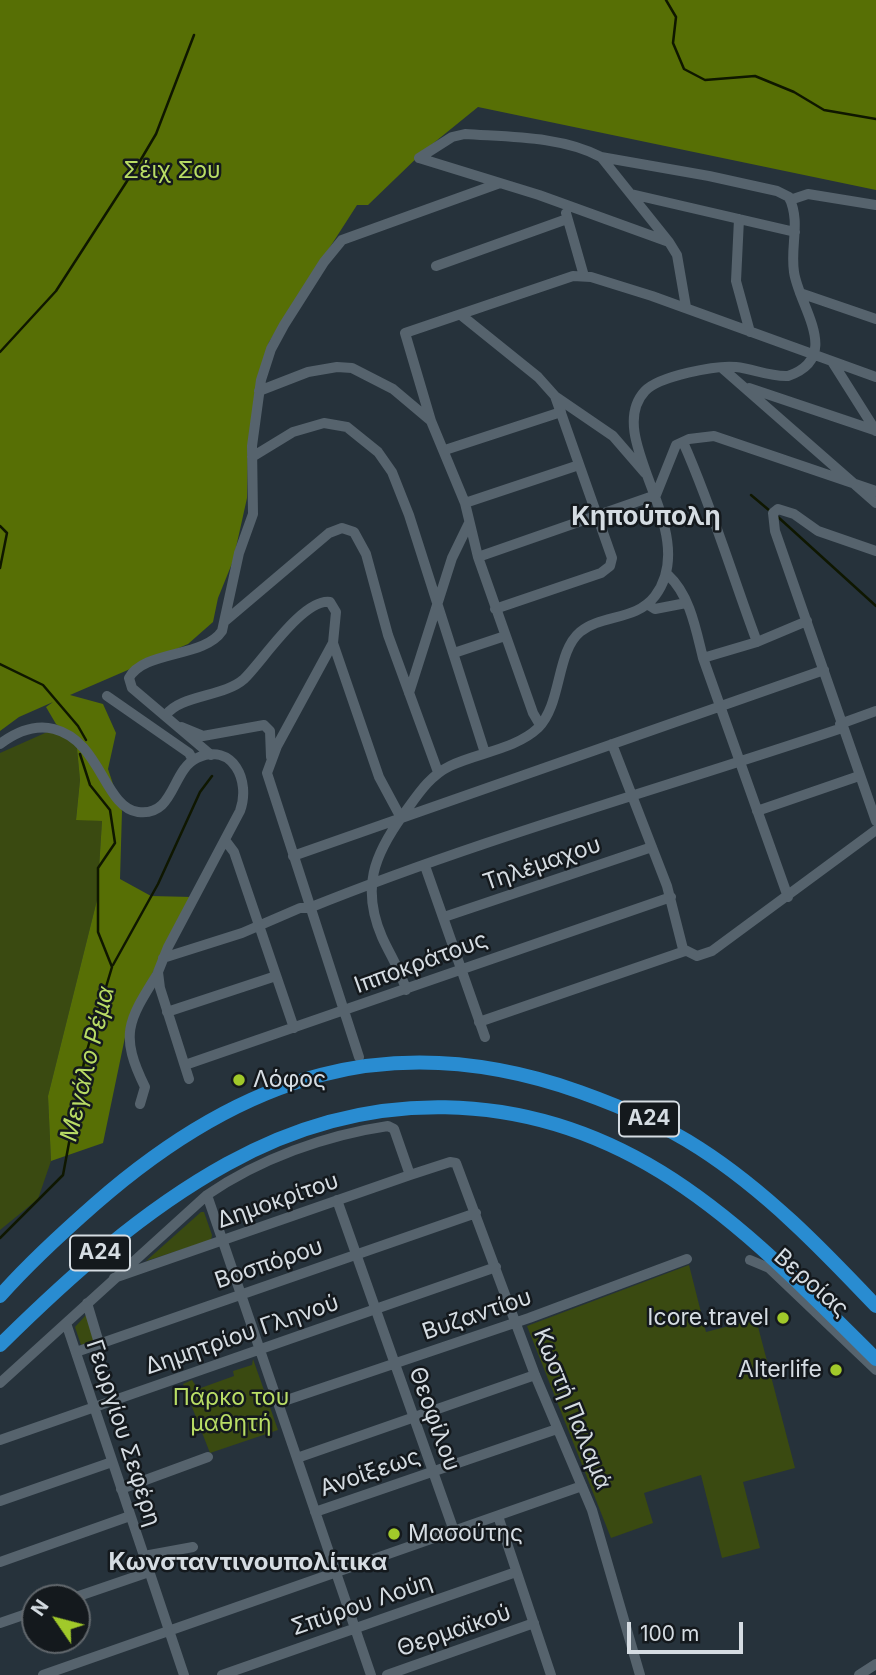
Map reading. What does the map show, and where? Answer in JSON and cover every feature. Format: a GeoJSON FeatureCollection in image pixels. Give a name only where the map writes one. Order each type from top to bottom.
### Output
{"type":"FeatureCollection","features":[{"type":"Feature","properties":{"kind":"highway","name":"Α24"},"geometry":{"type":"LineString","coordinates":[[0,1296],[23,1270],[106,1194],[164,1149],[220,1113],[262,1093],[325,1073],[372,1065],[429,1062],[506,1070],[561,1085],[650,1119],[701,1149],[758,1192],[876,1306]]}},
{"type":"Feature","properties":{"kind":"highway","name":"Α24"},"geometry":{"type":"LineString","coordinates":[[0,1345],[109,1245],[150,1213],[230,1162],[290,1136],[361,1115],[407,1108],[469,1106],[512,1113],[566,1129],[660,1171],[702,1201],[768,1255],[876,1360]]}},
{"type":"Feature","properties":{"kind":"street"},"geometry":{"type":"LineString","coordinates":[[406,990],[378,926],[370,883],[384,844],[438,772],[526,736],[540,726],[552,704],[572,644],[578,634],[647,604],[668,575],[670,555],[656,495],[649,479],[633,418],[638,400],[660,381],[722,368],[788,376],[802,369],[813,356],[815,334],[793,268],[796,219],[790,201],[777,191],[601,157],[563,144],[465,134],[452,137],[419,158],[500,183],[669,243]]}},
{"type":"Feature","properties":{"kind":"street"},"geometry":{"type":"LineString","coordinates":[[601,157],[669,243],[679,262],[686,307]]}},
{"type":"Feature","properties":{"kind":"street"},"geometry":{"type":"LineString","coordinates":[[139,1104],[145,1087],[128,1047],[134,1017],[243,803],[245,786],[234,764],[211,755],[132,688],[130,675],[144,665],[213,640],[221,633],[239,553],[253,514],[251,457],[259,391],[276,339],[324,262],[342,240],[500,183]]}},
{"type":"Feature","properties":{"kind":"street"},"geometry":{"type":"LineString","coordinates":[[631,194],[795,232]]}},
{"type":"Feature","properties":{"kind":"street"},"geometry":{"type":"LineString","coordinates":[[790,201],[808,194],[872,204],[876,217]]}},
{"type":"Feature","properties":{"kind":"street"},"geometry":{"type":"LineString","coordinates":[[564,206],[584,276]]}},
{"type":"Feature","properties":{"kind":"street"},"geometry":{"type":"LineString","coordinates":[[436,266],[567,219]]}},
{"type":"Feature","properties":{"kind":"street"},"geometry":{"type":"LineString","coordinates":[[738,219],[736,281],[750,332]]}},
{"type":"Feature","properties":{"kind":"street"},"geometry":{"type":"LineString","coordinates":[[540,726],[495,609],[468,523],[465,503],[432,421],[404,335],[532,288],[584,276],[686,307],[876,377]]}},
{"type":"Feature","properties":{"kind":"street"},"geometry":{"type":"LineString","coordinates":[[800,293],[876,319]]}},
{"type":"Feature","properties":{"kind":"street"},"geometry":{"type":"LineString","coordinates":[[461,315],[538,377],[555,397],[613,436],[649,479]]}},
{"type":"Feature","properties":{"kind":"street"},"geometry":{"type":"LineString","coordinates":[[833,363],[875,430]]}},
{"type":"Feature","properties":{"kind":"street"},"geometry":{"type":"LineString","coordinates":[[259,391],[308,372],[337,367],[352,368],[393,389],[432,421]]}},
{"type":"Feature","properties":{"kind":"street"},"geometry":{"type":"LineString","coordinates":[[722,368],[876,503]]}},
{"type":"Feature","properties":{"kind":"street"},"geometry":{"type":"LineString","coordinates":[[744,386],[875,430]]}},
{"type":"Feature","properties":{"kind":"street"},"geometry":{"type":"LineString","coordinates":[[495,609],[606,570],[612,558],[555,397]]}},
{"type":"Feature","properties":{"kind":"street"},"geometry":{"type":"LineString","coordinates":[[445,450],[561,412]]}},
{"type":"Feature","properties":{"kind":"street"},"geometry":{"type":"LineString","coordinates":[[251,457],[293,432],[314,425],[343,425],[367,439],[386,462],[396,481],[438,603],[485,752]]}},
{"type":"Feature","properties":{"kind":"street"},"geometry":{"type":"LineString","coordinates":[[478,557],[656,495],[676,446],[714,436],[876,491]]}},
{"type":"Feature","properties":{"kind":"street"},"geometry":{"type":"LineString","coordinates":[[683,442],[705,491],[710,517],[757,642]]}},
{"type":"Feature","properties":{"kind":"street"},"geometry":{"type":"LineString","coordinates":[[465,503],[579,465]]}},
{"type":"Feature","properties":{"kind":"street"},"geometry":{"type":"LineString","coordinates":[[876,551],[815,530],[790,512],[774,512],[772,520],[775,531],[876,821]]}},
{"type":"Feature","properties":{"kind":"street"},"geometry":{"type":"LineString","coordinates":[[409,694],[458,541],[468,523]]}},
{"type":"Feature","properties":{"kind":"street"},"geometry":{"type":"LineString","coordinates":[[224,623],[329,533],[336,529],[349,530],[357,536],[366,554],[388,635],[438,772]]}},
{"type":"Feature","properties":{"kind":"street"},"geometry":{"type":"LineString","coordinates":[[668,575],[679,588],[686,603],[788,897]]}},
{"type":"Feature","properties":{"kind":"street"},"geometry":{"type":"LineString","coordinates":[[166,715],[177,706],[237,684],[273,643],[322,602],[330,602],[336,610],[333,643],[271,760]]}},
{"type":"Feature","properties":{"kind":"street"},"geometry":{"type":"LineString","coordinates":[[647,604],[655,609],[686,603]]}},
{"type":"Feature","properties":{"kind":"street"},"geometry":{"type":"LineString","coordinates":[[703,658],[757,642],[807,621]]}},
{"type":"Feature","properties":{"kind":"street"},"geometry":{"type":"LineString","coordinates":[[454,653],[505,636]]}},
{"type":"Feature","properties":{"kind":"street"},"geometry":{"type":"LineString","coordinates":[[333,643],[379,777],[401,818]]}},
{"type":"Feature","properties":{"kind":"street"},"geometry":{"type":"LineString","coordinates":[[293,856],[824,670]]}},
{"type":"Feature","properties":{"kind":"street"},"geometry":{"type":"LineString","coordinates":[[107,696],[189,753],[193,760]]}},
{"type":"Feature","properties":{"kind":"street"},"geometry":{"type":"LineString","coordinates":[[163,958],[259,926],[300,908],[309,908],[370,883],[630,794],[740,762],[876,711]]}},
{"type":"Feature","properties":{"kind":"street"},"geometry":{"type":"LineString","coordinates":[[177,726],[203,736],[264,725],[270,732],[271,760],[267,779],[359,1057]]}},
{"type":"Feature","properties":{"kind":"street"},"geometry":{"type":"LineString","coordinates":[[0,744],[18,733],[34,728],[49,728],[69,734],[91,754],[121,803],[137,812],[153,810],[166,802],[183,769],[193,760],[211,755]]}},
{"type":"Feature","properties":{"kind":"street"},"geometry":{"type":"LineString","coordinates":[[612,744],[671,897],[685,951]]}},
{"type":"Feature","properties":{"kind":"street"},"geometry":{"type":"LineString","coordinates":[[757,811],[859,776]]}},
{"type":"Feature","properties":{"kind":"street"},"geometry":{"type":"LineString","coordinates":[[479,1022],[685,951],[697,956],[707,954],[788,897],[837,856],[876,830]]}},
{"type":"Feature","properties":{"kind":"street"},"geometry":{"type":"LineString","coordinates":[[225,840],[234,852],[293,1028]]}},
{"type":"Feature","properties":{"kind":"street","name":"Τηλέμαχου"},"geometry":{"type":"LineString","coordinates":[[444,917],[652,847]]}},
{"type":"Feature","properties":{"kind":"street"},"geometry":{"type":"LineString","coordinates":[[425,866],[485,1037]]}},
{"type":"Feature","properties":{"kind":"street","name":"Ιπποκράτους"},"geometry":{"type":"LineString","coordinates":[[185,1065],[461,971],[505,952],[571,933],[671,897]]}},
{"type":"Feature","properties":{"kind":"street"},"geometry":{"type":"LineString","coordinates":[[158,972],[167,1012],[189,1079]]}},
{"type":"Feature","properties":{"kind":"street"},"geometry":{"type":"LineString","coordinates":[[167,1012],[276,976]]}},
{"type":"Feature","properties":{"kind":"street"},"geometry":{"type":"LineString","coordinates":[[0,1383],[207,1195],[237,1176],[301,1149],[344,1135],[388,1126],[395,1130],[410,1175]]}},
{"type":"Feature","properties":{"kind":"street","name":"Δημοκρίτου"},"geometry":{"type":"LineString","coordinates":[[114,1278],[410,1175],[456,1163]]}},
{"type":"Feature","properties":{"kind":"street","name":"Κωστή Παλαμά"},"geometry":{"type":"LineString","coordinates":[[456,1163],[535,1375],[594,1515],[639,1675]]}},
{"type":"Feature","properties":{"kind":"street"},"geometry":{"type":"LineString","coordinates":[[207,1195],[371,1675]]}},
{"type":"Feature","properties":{"kind":"street","name":"Θεοφίλου"},"geometry":{"type":"LineString","coordinates":[[337,1200],[454,1531]]}},
{"type":"Feature","properties":{"kind":"street","name":"Βοσπόρου"},"geometry":{"type":"LineString","coordinates":[[76,1352],[476,1213]]}},
{"type":"Feature","properties":{"kind":"street","name":"Βυζαντίου"},"geometry":{"type":"LineString","coordinates":[[278,1403],[516,1322],[687,1259]]}},
{"type":"Feature","properties":{"kind":"street","name":"Βεροίας"},"geometry":{"type":"LineString","coordinates":[[750,1260],[769,1268],[876,1370]]}},
{"type":"Feature","properties":{"kind":"street","name":"Δημητρίου Γληνού"},"geometry":{"type":"LineString","coordinates":[[0,1440],[496,1267]]}},
{"type":"Feature","properties":{"kind":"street"},"geometry":{"type":"LineString","coordinates":[[87,1303],[99,1343]]}},
{"type":"Feature","properties":{"kind":"street","name":"Γεωργίου Σεφέρη"},"geometry":{"type":"LineString","coordinates":[[66,1323],[184,1675]]}},
{"type":"Feature","properties":{"kind":"street"},"geometry":{"type":"LineString","coordinates":[[297,1458],[535,1375]]}},
{"type":"Feature","properties":{"kind":"street","name":"Ανοίξεως"},"geometry":{"type":"LineString","coordinates":[[315,1512],[557,1429]]}},
{"type":"Feature","properties":{"kind":"street"},"geometry":{"type":"LineString","coordinates":[[121,1489],[208,1457]]}},
{"type":"Feature","properties":{"kind":"street"},"geometry":{"type":"LineString","coordinates":[[0,1501],[112,1462]]}},
{"type":"Feature","properties":{"kind":"street"},"geometry":{"type":"LineString","coordinates":[[43,1675],[582,1486]]}},
{"type":"Feature","properties":{"kind":"street"},"geometry":{"type":"LineString","coordinates":[[0,1562],[130,1516]]}},
{"type":"Feature","properties":{"kind":"street"},"geometry":{"type":"LineString","coordinates":[[498,1516],[550,1675]]}},
{"type":"Feature","properties":{"kind":"street"},"geometry":{"type":"LineString","coordinates":[[144,1556],[193,1547]]}},
{"type":"Feature","properties":{"kind":"street"},"geometry":{"type":"LineString","coordinates":[[91,1592],[149,1572]]}},
{"type":"Feature","properties":{"kind":"street","name":"Σπύρου Λούη"},"geometry":{"type":"LineString","coordinates":[[222,1675],[516,1572]]}},
{"type":"Feature","properties":{"kind":"street"},"geometry":{"type":"LineString","coordinates":[[0,1623],[21,1616]]}},
{"type":"Feature","properties":{"kind":"street","name":"Θερμαϊκού"},"geometry":{"type":"LineString","coordinates":[[387,1675],[534,1623]]}},
{"type":"Feature","properties":{"kind":"street"},"geometry":{"type":"LineString","coordinates":[[859,1675],[876,1664]]}},
{"type":"Feature","properties":{"kind":"green space","name":"Σέιχ Σου"},"geometry":{"type":"Polygon","coordinates":[[[0,0],[876,0],[876,190],[478,107],[425,150],[368,205],[357,205],[269,342],[262,364],[248,451],[247,498],[233,561],[218,598],[213,622],[188,644],[70,695],[103,704],[116,733],[108,769],[122,811],[120,879],[151,896],[192,897],[129,1018],[103,1143],[51,1161],[48,1096],[97,900],[102,821],[76,820],[80,780],[76,738],[56,724],[46,707],[53,702],[19,717],[0,731],[0,0]]]}},
{"type":"Feature","properties":{"kind":"green space"},"geometry":{"type":"Polygon","coordinates":[[[54,729],[76,738],[80,780],[76,819],[102,821],[97,900],[48,1096],[51,1161],[38,1199],[0,1230],[0,753],[54,729]]]}},
{"type":"Feature","properties":{"kind":"green space"},"geometry":{"type":"Polygon","coordinates":[[[204,1212],[212,1235],[211,1240],[146,1261],[204,1212]]]}},
{"type":"Feature","properties":{"kind":"green space"},"geometry":{"type":"Polygon","coordinates":[[[689,1265],[706,1332],[756,1319],[795,1468],[743,1482],[760,1548],[722,1558],[701,1475],[644,1493],[653,1523],[611,1538],[527,1326],[689,1265]]]}},
{"type":"Feature","properties":{"kind":"green space"},"geometry":{"type":"Polygon","coordinates":[[[86,1315],[94,1341],[81,1345],[75,1327],[86,1315]]]}},
{"type":"Feature","properties":{"kind":"green space","name":"Πάρκο του μαθητή"},"geometry":{"type":"Polygon","coordinates":[[[253,1359],[278,1430],[210,1453],[183,1384],[192,1380],[198,1389],[234,1376],[233,1371],[252,1365],[253,1359]]]}},
{"type":"Feature","properties":{"kind":"waterway"},"geometry":{"type":"LineString","coordinates":[[666,0],[676,17],[673,43],[684,69],[705,80],[755,76],[794,92],[824,110],[876,119]]}},
{"type":"Feature","properties":{"kind":"waterway"},"geometry":{"type":"LineString","coordinates":[[0,352],[56,291],[140,161],[156,134],[194,35]]}},
{"type":"Feature","properties":{"kind":"waterway"},"geometry":{"type":"LineString","coordinates":[[751,495],[770,511]]}},
{"type":"Feature","properties":{"kind":"waterway"},"geometry":{"type":"LineString","coordinates":[[778,517],[876,606]]}},
{"type":"Feature","properties":{"kind":"waterway","name":"Μεγάλο Ρέμα"},"geometry":{"type":"LineString","coordinates":[[0,526],[7,533],[0,568]]}},
{"type":"Feature","properties":{"kind":"waterway","name":"Μεγάλο Ρέμα"},"geometry":{"type":"LineString","coordinates":[[0,664],[43,685],[78,726],[86,740]]}},
{"type":"Feature","properties":{"kind":"waterway","name":"Μεγάλο Ρέμα"},"geometry":{"type":"LineString","coordinates":[[0,1238],[63,1175],[85,1057],[112,967],[98,932],[98,868],[115,843],[110,810],[90,785],[80,754]]}},
{"type":"Feature","properties":{"kind":"waterway"},"geometry":{"type":"LineString","coordinates":[[113,965],[158,884],[200,792],[212,776]]}},
{"type":"Feature","properties":{"kind":"place","name":"Λόφος"},"geometry":{"type":"Point","coordinates":[239,1080]}},
{"type":"Feature","properties":{"kind":"place","name":"Icore.travel"},"geometry":{"type":"Point","coordinates":[783,1318]}},
{"type":"Feature","properties":{"kind":"place","name":"Alterlife"},"geometry":{"type":"Point","coordinates":[836,1370]}},
{"type":"Feature","properties":{"kind":"place","name":"Μασούτης"},"geometry":{"type":"Point","coordinates":[394,1534]}},
{"type":"Feature","properties":{"kind":"district","name":"Κηπούπολη"},"geometry":{"type":"Point","coordinates":[646,517]}},
{"type":"Feature","properties":{"kind":"district","name":"Κωνσταντινουπολίτικα"},"geometry":{"type":"Point","coordinates":[248,1563]}}]}
